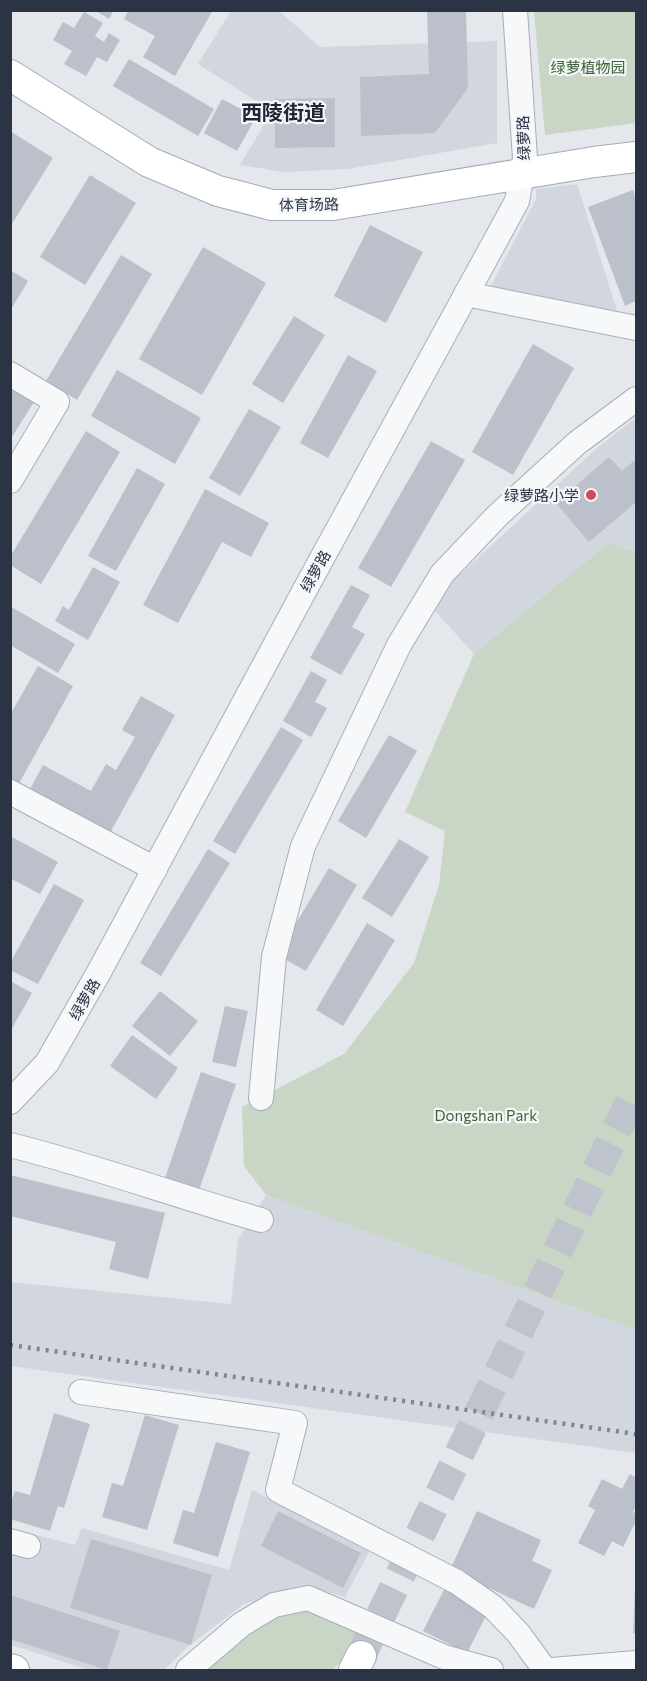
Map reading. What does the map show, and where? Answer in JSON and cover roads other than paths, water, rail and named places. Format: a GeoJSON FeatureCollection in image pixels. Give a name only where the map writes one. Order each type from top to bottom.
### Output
{"type":"FeatureCollection","features":[{"type":"Feature","properties":{"kind":"main road","name":"体育场路"},"geometry":{"type":"LineString","coordinates":[[10,59],[159,152],[222,178],[276,190],[332,190],[524,166],[636,148]]}},
{"type":"Feature","properties":{"kind":"main road","name":"体育场路"},"geometry":{"type":"LineString","coordinates":[[10,75],[149,162],[218,191],[272,205],[333,205],[524,166],[636,158]]}},
{"type":"Feature","properties":{"kind":"street","name":"绿萝路"},"geometry":{"type":"LineString","coordinates":[[10,1102],[47,1063],[155,869],[517,201],[524,166],[515,10]]}},
{"type":"Feature","properties":{"kind":"street"},"geometry":{"type":"LineString","coordinates":[[466,294],[636,328]]}},
{"type":"Feature","properties":{"kind":"street"},"geometry":{"type":"LineString","coordinates":[[10,374],[57,402],[10,481]]}},
{"type":"Feature","properties":{"kind":"street"},"geometry":{"type":"LineString","coordinates":[[261,1098],[274,957],[303,846],[399,645],[442,574],[498,515],[577,443],[636,399]]}},
{"type":"Feature","properties":{"kind":"street"},"geometry":{"type":"LineString","coordinates":[[10,792],[155,869]]}},
{"type":"Feature","properties":{"kind":"street"},"geometry":{"type":"LineString","coordinates":[[10,1145],[61,1158],[200,1203],[261,1220]]}},
{"type":"Feature","properties":{"kind":"street"},"geometry":{"type":"LineString","coordinates":[[81,1392],[295,1423],[278,1490],[457,1582],[493,1606],[518,1633],[545,1671]]}},
{"type":"Feature","properties":{"kind":"street"},"geometry":{"type":"LineString","coordinates":[[188,1671],[242,1624],[274,1605],[308,1598],[444,1658],[491,1671]]}},
{"type":"Feature","properties":{"kind":"street"},"geometry":{"type":"LineString","coordinates":[[552,1671],[636,1664]]}},
{"type":"Feature","properties":{"kind":"tunnel"},"geometry":{"type":"LineString","coordinates":[[361,1656],[636,1090]]}},
{"type":"Feature","properties":{"kind":"railway"},"geometry":{"type":"LineString","coordinates":[[10,1345],[636,1434]]}},
{"type":"Feature","properties":{"kind":"place","name":"绿萝路小学"},"geometry":{"type":"Point","coordinates":[591,495]}},
{"type":"Feature","properties":{"kind":"district","name":"西陵街道"},"geometry":{"type":"Point","coordinates":[283,111]}},
{"type":"Feature","properties":{"kind":"park label","name":"绿萝植物园"},"geometry":{"type":"Point","coordinates":[588,67]}},
{"type":"Feature","properties":{"kind":"park label","name":"Dongshan Park"},"geometry":{"type":"Point","coordinates":[486,1115]}}]}
